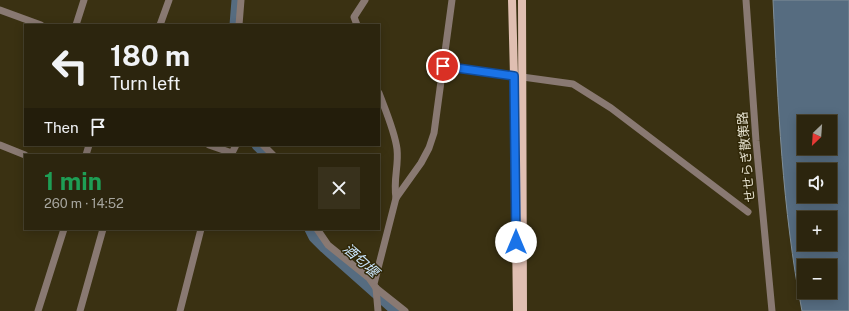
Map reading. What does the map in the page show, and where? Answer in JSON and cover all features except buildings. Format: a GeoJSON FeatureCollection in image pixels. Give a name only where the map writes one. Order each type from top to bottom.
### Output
{"type":"FeatureCollection","features":[{"type":"Feature","properties":{"kind":"main road"},"geometry":{"type":"LineString","coordinates":[[512,0],[518,76],[523,311]]}},
{"type":"Feature","properties":{"kind":"main road"},"geometry":{"type":"LineString","coordinates":[[517,311],[518,76],[522,0]]}},
{"type":"Feature","properties":{"kind":"street"},"geometry":{"type":"LineString","coordinates":[[76,24],[84,0]]}},
{"type":"Feature","properties":{"kind":"street"},"geometry":{"type":"LineString","coordinates":[[160,24],[169,0]]}},
{"type":"Feature","properties":{"kind":"street"},"geometry":{"type":"LineString","coordinates":[[239,24],[241,0]]}},
{"type":"Feature","properties":{"kind":"street"},"geometry":{"type":"LineString","coordinates":[[357,24],[354,17],[365,0]]}},
{"type":"Feature","properties":{"kind":"street"},"geometry":{"type":"LineString","coordinates":[[396,198],[421,163],[429,148],[434,133],[452,0]]}},
{"type":"Feature","properties":{"kind":"street","name":"せせらぎ散策路"},"geometry":{"type":"LineString","coordinates":[[746,0],[757,149],[772,311]]}},
{"type":"Feature","properties":{"kind":"street"},"geometry":{"type":"LineString","coordinates":[[0,10],[38,24]]}},
{"type":"Feature","properties":{"kind":"street"},"geometry":{"type":"LineString","coordinates":[[443,66],[573,84],[611,108],[748,212]]}},
{"type":"Feature","properties":{"kind":"street"},"geometry":{"type":"LineString","coordinates":[[378,307],[375,286],[396,198],[394,184],[398,156],[397,146],[380,95]]}},
{"type":"Feature","properties":{"kind":"street"},"geometry":{"type":"LineString","coordinates":[[0,144],[24,155]]}},
{"type":"Feature","properties":{"kind":"street"},"geometry":{"type":"LineString","coordinates":[[211,146],[231,154]]}},
{"type":"Feature","properties":{"kind":"street"},"geometry":{"type":"LineString","coordinates":[[264,146],[272,154]]}},
{"type":"Feature","properties":{"kind":"street"},"geometry":{"type":"LineString","coordinates":[[38,311],[64,230]]}},
{"type":"Feature","properties":{"kind":"street"},"geometry":{"type":"LineString","coordinates":[[80,311],[103,230]]}},
{"type":"Feature","properties":{"kind":"street"},"geometry":{"type":"LineString","coordinates":[[180,311],[201,230]]}},
{"type":"Feature","properties":{"kind":"street"},"geometry":{"type":"LineString","coordinates":[[318,230],[328,245],[405,311]]}},
{"type":"Feature","properties":{"kind":"water"},"geometry":{"type":"Polygon","coordinates":[[[773,0],[849,0],[849,311],[802,311],[800,299],[837,299],[837,259],[797,259],[797,284],[785,195],[773,0]]]}},
{"type":"Feature","properties":{"kind":"waterway","name":"酒匂堰"},"geometry":{"type":"LineString","coordinates":[[235,24],[237,0]]}},
{"type":"Feature","properties":{"kind":"waterway","name":"酒匂堰"},"geometry":{"type":"LineString","coordinates":[[258,146],[266,154]]}},
{"type":"Feature","properties":{"kind":"waterway","name":"酒匂堰"},"geometry":{"type":"LineString","coordinates":[[310,230],[314,237],[325,248],[396,311]]}},
{"type":"Feature","properties":{"kind":"route"},"geometry":{"type":"LineString","coordinates":[[443,66],[514,76],[516,242]]}}]}
